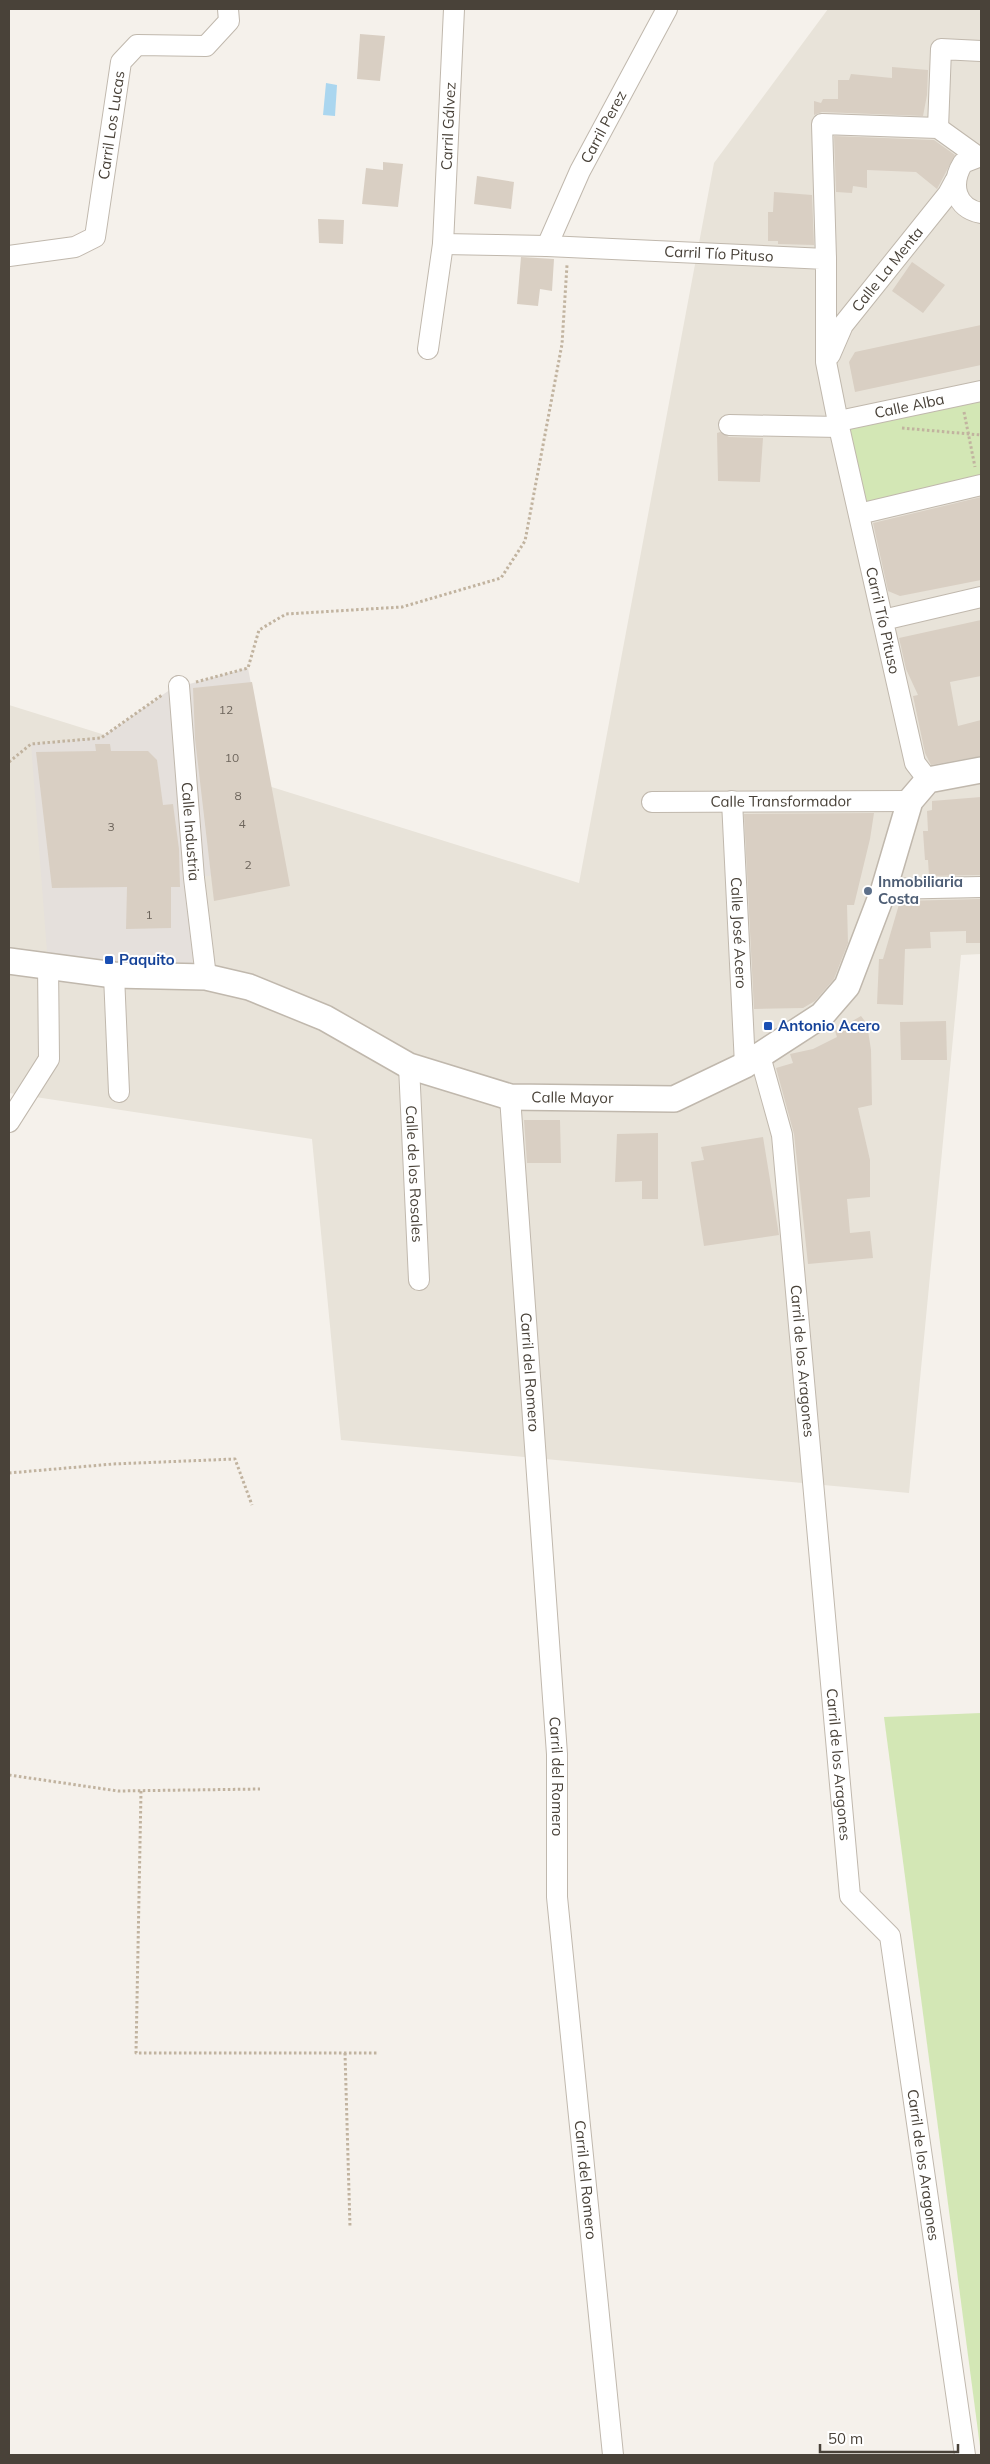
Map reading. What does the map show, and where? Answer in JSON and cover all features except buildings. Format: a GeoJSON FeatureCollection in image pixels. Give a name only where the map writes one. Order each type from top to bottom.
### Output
{"type":"FeatureCollection","features":[{"type":"Feature","properties":{"kind":"street","name":"Carril Los Lucas"},"geometry":{"type":"LineString","coordinates":[[9,256],[75,247],[95,237],[121,62],[137,45],[206,46],[229,20],[228,9]]}},
{"type":"Feature","properties":{"kind":"street","name":"Carril Gálvez"},"geometry":{"type":"LineString","coordinates":[[428,349],[443,244],[454,9]]}},
{"type":"Feature","properties":{"kind":"street","name":"Carril Perez"},"geometry":{"type":"LineString","coordinates":[[547,246],[580,171],[667,9]]}},
{"type":"Feature","properties":{"kind":"street"},"geometry":{"type":"LineString","coordinates":[[938,128],[941,49],[981,51]]}},
{"type":"Feature","properties":{"kind":"street"},"geometry":{"type":"LineString","coordinates":[[826,259],[822,124],[938,128],[979,156]]}},
{"type":"Feature","properties":{"kind":"street","name":"Calle La Menta"},"geometry":{"type":"LineString","coordinates":[[826,362],[843,325],[948,194],[963,163],[979,156]]}},
{"type":"Feature","properties":{"kind":"street"},"geometry":{"type":"LineString","coordinates":[[955,181],[959,200],[966,207],[981,213]]}},
{"type":"Feature","properties":{"kind":"street","name":"Carril Tío Pituso"},"geometry":{"type":"LineString","coordinates":[[443,244],[547,246],[826,259],[826,362],[915,763],[928,780]]}},
{"type":"Feature","properties":{"kind":"street","name":"Calle Alba"},"geometry":{"type":"LineString","coordinates":[[839,424],[981,391]]}},
{"type":"Feature","properties":{"kind":"street"},"geometry":{"type":"LineString","coordinates":[[729,425],[839,424]]}},
{"type":"Feature","properties":{"kind":"street"},"geometry":{"type":"LineString","coordinates":[[859,514],[980,485]]}},
{"type":"Feature","properties":{"kind":"street"},"geometry":{"type":"LineString","coordinates":[[884,620],[981,598]]}},
{"type":"Feature","properties":{"kind":"street","name":"Calle Industria"},"geometry":{"type":"LineString","coordinates":[[179,686],[194,878],[206,978]]}},
{"type":"Feature","properties":{"kind":"street"},"geometry":{"type":"LineString","coordinates":[[928,780],[981,770]]}},
{"type":"Feature","properties":{"kind":"street","name":"Calle Mayor"},"geometry":{"type":"LineString","coordinates":[[9,961],[114,975],[206,978],[249,987],[325,1018],[409,1066],[510,1097],[674,1099],[752,1061],[822,1015],[847,986],[884,889],[910,801],[928,780]]}},
{"type":"Feature","properties":{"kind":"street","name":"Calle José Acero"},"geometry":{"type":"LineString","coordinates":[[732,801],[752,1061]]}},
{"type":"Feature","properties":{"kind":"street","name":"Calle Transformador"},"geometry":{"type":"LineString","coordinates":[[652,802],[910,801]]}},
{"type":"Feature","properties":{"kind":"street"},"geometry":{"type":"LineString","coordinates":[[884,889],[981,886]]}},
{"type":"Feature","properties":{"kind":"street"},"geometry":{"type":"LineString","coordinates":[[9,1122],[49,1059],[48,965]]}},
{"type":"Feature","properties":{"kind":"street"},"geometry":{"type":"LineString","coordinates":[[114,975],[119,1092]]}},
{"type":"Feature","properties":{"kind":"street","name":"Carril de los Aragones"},"geometry":{"type":"LineString","coordinates":[[752,1061],[782,1135],[850,1896],[890,1936],[965,2455]]}},
{"type":"Feature","properties":{"kind":"street","name":"Calle de los Rosales"},"geometry":{"type":"LineString","coordinates":[[409,1066],[419,1280]]}},
{"type":"Feature","properties":{"kind":"street","name":"Carril del Romero"},"geometry":{"type":"LineString","coordinates":[[510,1097],[557,1754],[557,1897],[613,2455]]}},
{"type":"Feature","properties":{"kind":"path"},"geometry":{"type":"LineString","coordinates":[[9,762],[30,744],[101,738],[171,689],[248,668],[259,630],[286,614],[402,608],[501,578],[525,541],[562,344],[568,247]]}},
{"type":"Feature","properties":{"kind":"path"},"geometry":{"type":"LineString","coordinates":[[960,396],[980,485]]}},
{"type":"Feature","properties":{"kind":"path"},"geometry":{"type":"LineString","coordinates":[[895,427],[968,436],[981,435]]}},
{"type":"Feature","properties":{"kind":"path"},"geometry":{"type":"LineString","coordinates":[[9,1473],[113,1464],[235,1459],[252,1505]]}},
{"type":"Feature","properties":{"kind":"path"},"geometry":{"type":"LineString","coordinates":[[9,1776],[118,1791],[260,1789]]}},
{"type":"Feature","properties":{"kind":"path"},"geometry":{"type":"LineString","coordinates":[[141,1791],[136,2052],[377,2053]]}},
{"type":"Feature","properties":{"kind":"path"},"geometry":{"type":"LineString","coordinates":[[345,2053],[350,2227]]}},
{"type":"Feature","properties":{"kind":"shaded area"},"geometry":{"type":"Polygon","coordinates":[[[828,9],[981,9],[981,954],[961,955],[909,1493],[341,1440],[312,1139],[9,1093],[9,705],[579,883],[714,163],[828,9]]]}},
{"type":"Feature","properties":{"kind":"shaded area"},"geometry":{"type":"Polygon","coordinates":[[[248,668],[285,864],[195,878],[206,977],[48,965],[31,744],[101,738],[171,689],[248,668]]]}},
{"type":"Feature","properties":{"kind":"green space"},"geometry":{"type":"Polygon","coordinates":[[[981,392],[981,485],[859,512],[841,422],[981,392]]]}},
{"type":"Feature","properties":{"kind":"green space"},"geometry":{"type":"Polygon","coordinates":[[[981,1713],[981,2454],[884,1717],[981,1713]]]}},
{"type":"Feature","properties":{"kind":"water"},"geometry":{"type":"Polygon","coordinates":[[[326,83],[337,85],[335,116],[323,115],[326,83]]]}},
{"type":"Feature","properties":{"kind":"place","name":"Inmobiliaria Costa"},"geometry":{"type":"Point","coordinates":[868,891]}},
{"type":"Feature","properties":{"kind":"place","name":"Paquito"},"geometry":{"type":"Point","coordinates":[109,960]}},
{"type":"Feature","properties":{"kind":"place","name":"Antonio Acero"},"geometry":{"type":"Point","coordinates":[768,1026]}}]}
